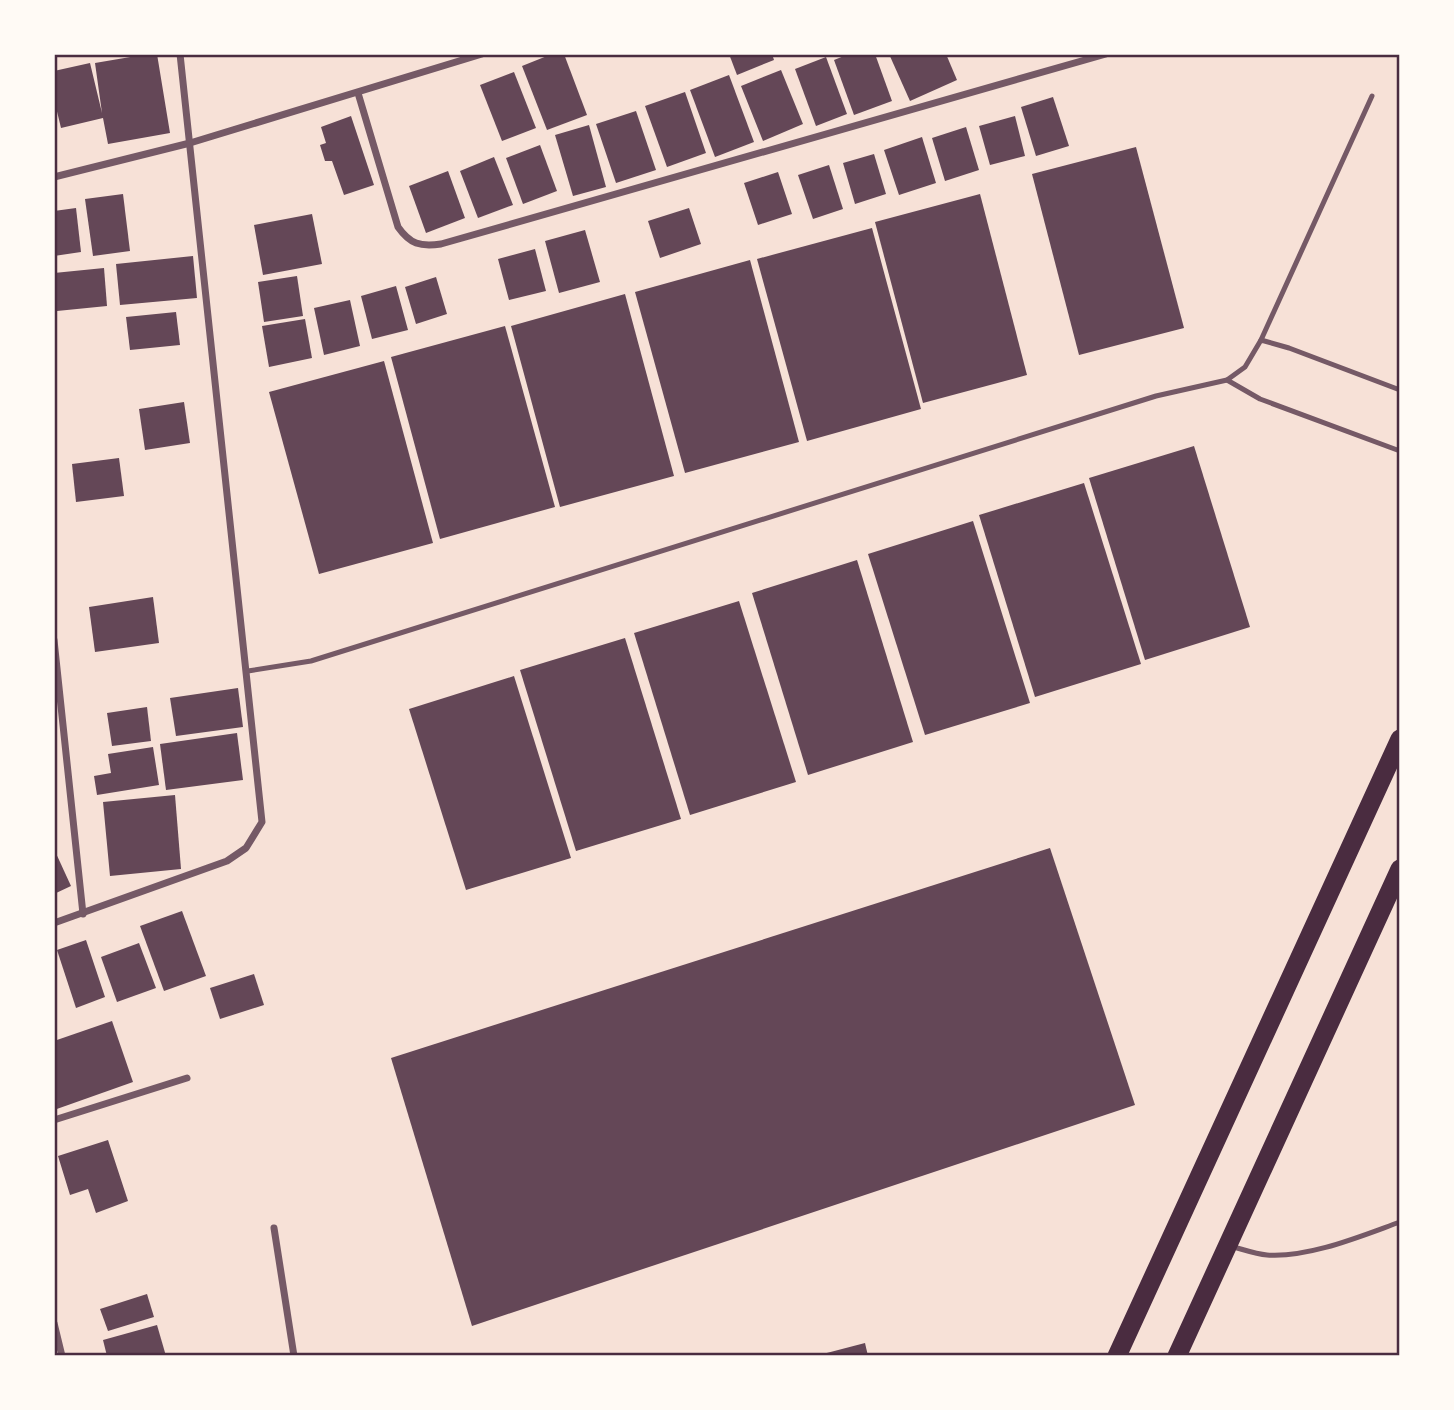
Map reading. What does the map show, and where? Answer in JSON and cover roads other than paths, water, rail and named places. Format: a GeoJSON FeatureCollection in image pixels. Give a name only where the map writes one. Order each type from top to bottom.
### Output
{"type":"FeatureCollection","features":[{"type":"Feature","properties":{"kind":"highway"},"geometry":{"type":"LineString","coordinates":[[1117,1356],[1400,739]]}},
{"type":"Feature","properties":{"kind":"highway"},"geometry":{"type":"LineString","coordinates":[[1177,1356],[1400,869]]}},
{"type":"Feature","properties":{"kind":"street"},"geometry":{"type":"LineString","coordinates":[[54,923],[227,862],[246,848],[262,822],[248,671],[180,54]]}},
{"type":"Feature","properties":{"kind":"street"},"geometry":{"type":"LineString","coordinates":[[54,177],[190,143],[482,54]]}},
{"type":"Feature","properties":{"kind":"street"},"geometry":{"type":"LineString","coordinates":[[358,93],[398,226],[414,244],[425,246],[441,244],[1105,54]]}},
{"type":"Feature","properties":{"kind":"street"},"geometry":{"type":"LineString","coordinates":[[54,640],[83,914]]}},
{"type":"Feature","properties":{"kind":"street"},"geometry":{"type":"LineString","coordinates":[[54,1120],[187,1078]]}},
{"type":"Feature","properties":{"kind":"street"},"geometry":{"type":"LineString","coordinates":[[274,1228],[294,1356]]}},
{"type":"Feature","properties":{"kind":"street"},"geometry":{"type":"LineString","coordinates":[[54,1323],[62,1356]]}},
{"type":"Feature","properties":{"kind":"lane"},"geometry":{"type":"LineString","coordinates":[[248,671],[311,661],[1156,396],[1227,380],[1245,367],[1261,340],[1372,96]]}},
{"type":"Feature","properties":{"kind":"lane"},"geometry":{"type":"LineString","coordinates":[[1261,340],[1290,348],[1400,390]]}},
{"type":"Feature","properties":{"kind":"lane"},"geometry":{"type":"LineString","coordinates":[[1227,380],[1260,399],[1400,451]]}},
{"type":"Feature","properties":{"kind":"lane"},"geometry":{"type":"LineString","coordinates":[[1227,1246],[1268,1255],[1303,1252],[1400,1222]]}}]}
